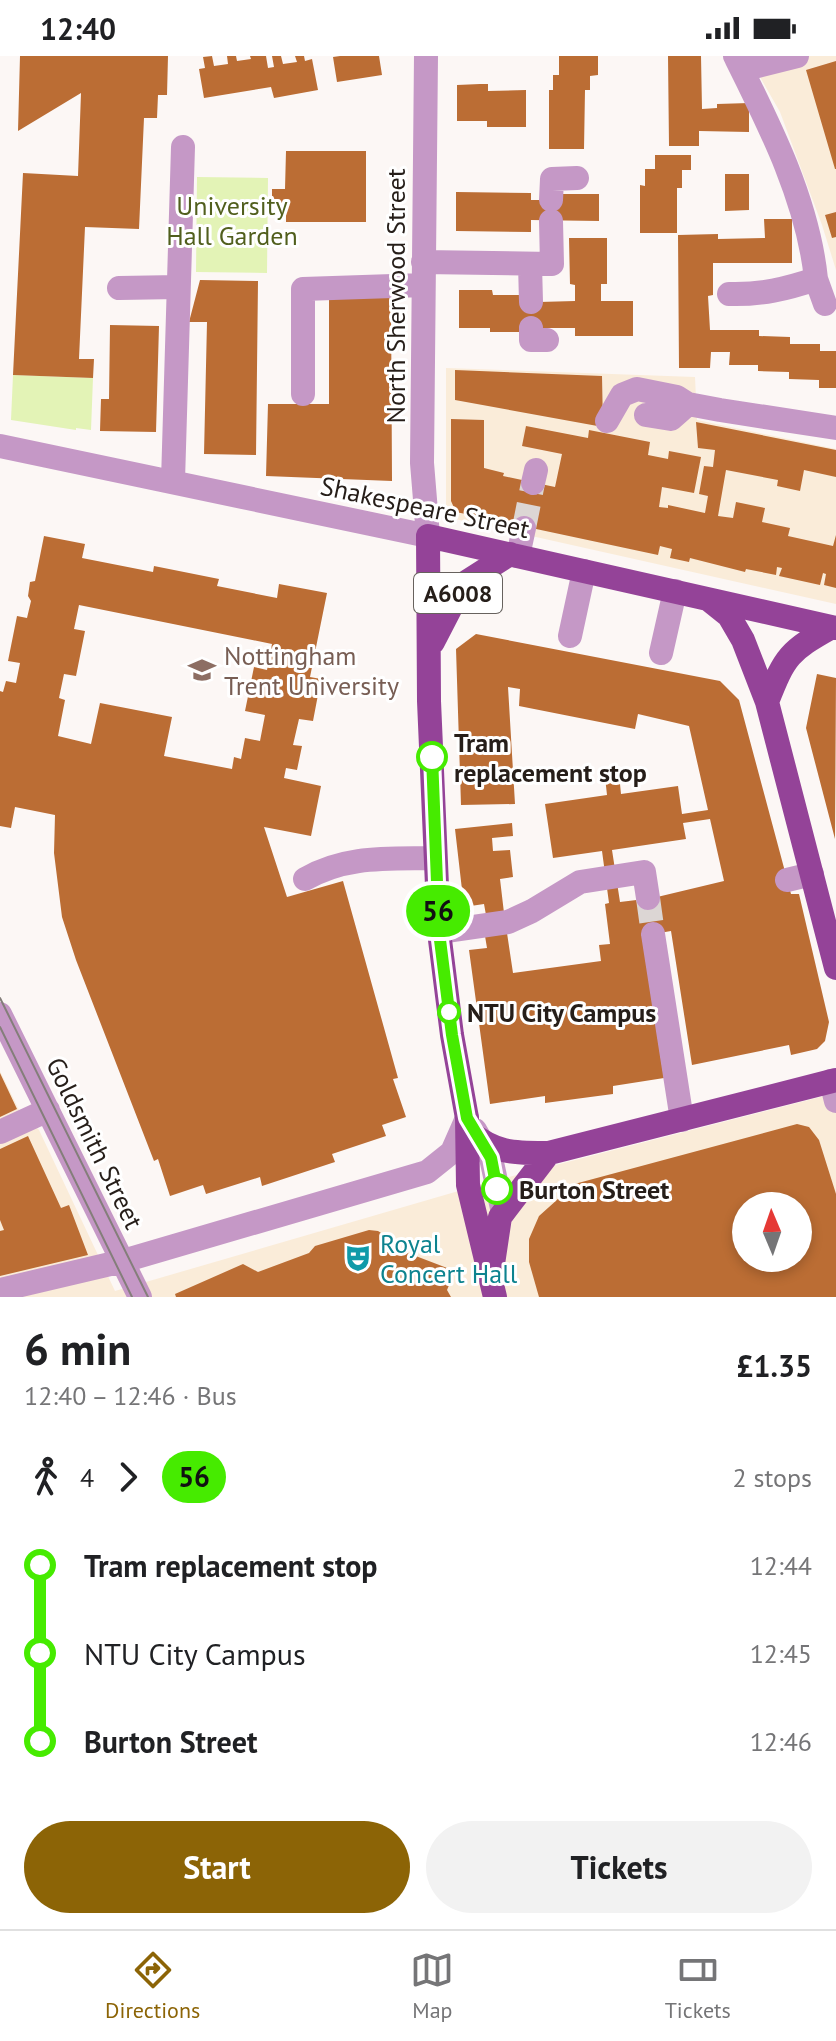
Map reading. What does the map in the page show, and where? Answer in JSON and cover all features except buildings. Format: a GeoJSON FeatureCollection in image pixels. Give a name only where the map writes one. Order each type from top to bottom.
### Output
{"type":"FeatureCollection","features":[{"type":"Feature","properties":{"kind":"main road","name":"Shakespeare Street"},"geometry":{"type":"LineString","coordinates":[[428,536],[834,627]]}},
{"type":"Feature","properties":{"kind":"main road","name":"A6008"},"geometry":{"type":"LineString","coordinates":[[428,536],[439,932],[452,1035],[473,1131],[466,1152],[468,1185],[493,1290]]}},
{"type":"Feature","properties":{"kind":"main road","name":"A6008"},"geometry":{"type":"LineString","coordinates":[[429,652],[463,584],[514,555]]}},
{"type":"Feature","properties":{"kind":"main road"},"geometry":{"type":"LineString","coordinates":[[707,599],[729,616],[736,628],[767,702],[836,968]]}},
{"type":"Feature","properties":{"kind":"main road","name":"A6008"},"geometry":{"type":"LineString","coordinates":[[767,702],[788,657],[798,645],[834,627]]}},
{"type":"Feature","properties":{"kind":"main road"},"geometry":{"type":"LineString","coordinates":[[473,1131],[509,1153],[549,1153],[834,1087]]}},
{"type":"Feature","properties":{"kind":"main road"},"geometry":{"type":"LineString","coordinates":[[493,1290],[497,1233],[503,1213],[549,1153]]}},
{"type":"Feature","properties":{"kind":"street","name":"North Sherwood Street"},"geometry":{"type":"LineString","coordinates":[[426,56],[422,463],[428,536]]}},
{"type":"Feature","properties":{"kind":"street"},"geometry":{"type":"LineString","coordinates":[[797,56],[738,63],[798,198],[813,250],[816,279],[825,304]]}},
{"type":"Feature","properties":{"kind":"street"},"geometry":{"type":"LineString","coordinates":[[173,481],[183,147]]}},
{"type":"Feature","properties":{"kind":"street"},"geometry":{"type":"LineString","coordinates":[[531,302],[551,210],[552,179],[577,178]]}},
{"type":"Feature","properties":{"kind":"street"},"geometry":{"type":"LineString","coordinates":[[303,394],[303,289],[541,264]]}},
{"type":"Feature","properties":{"kind":"street"},"geometry":{"type":"LineString","coordinates":[[729,294],[760,295],[816,279]]}},
{"type":"Feature","properties":{"kind":"street"},"geometry":{"type":"LineString","coordinates":[[119,288],[178,287]]}},
{"type":"Feature","properties":{"kind":"street"},"geometry":{"type":"LineString","coordinates":[[607,421],[622,395],[637,389],[677,397],[688,404],[836,428]]}},
{"type":"Feature","properties":{"kind":"street"},"geometry":{"type":"LineString","coordinates":[[646,415],[671,419],[688,404]]}},
{"type":"Feature","properties":{"kind":"street","name":"Shakespeare Street"},"geometry":{"type":"LineString","coordinates":[[0,446],[428,536]]}},
{"type":"Feature","properties":{"kind":"street"},"geometry":{"type":"LineString","coordinates":[[514,555],[524,528]]}},
{"type":"Feature","properties":{"kind":"street"},"geometry":{"type":"LineString","coordinates":[[570,636],[584,571]]}},
{"type":"Feature","properties":{"kind":"street"},"geometry":{"type":"LineString","coordinates":[[661,653],[675,591]]}},
{"type":"Feature","properties":{"kind":"street"},"geometry":{"type":"LineString","coordinates":[[305,879],[324,868],[356,860],[435,858]]}},
{"type":"Feature","properties":{"kind":"street"},"geometry":{"type":"LineString","coordinates":[[439,932],[508,922],[580,882],[644,872],[648,898]]}},
{"type":"Feature","properties":{"kind":"street"},"geometry":{"type":"LineString","coordinates":[[787,880],[812,874]]}},
{"type":"Feature","properties":{"kind":"street"},"geometry":{"type":"LineString","coordinates":[[653,934],[682,1120]]}},
{"type":"Feature","properties":{"kind":"street","name":"Goldsmith Street"},"geometry":{"type":"LineString","coordinates":[[0,1014],[140,1297]]}},
{"type":"Feature","properties":{"kind":"street"},"geometry":{"type":"LineString","coordinates":[[0,1132],[48,1110]]}},
{"type":"Feature","properties":{"kind":"street"},"geometry":{"type":"LineString","coordinates":[[0,1290],[123,1261],[427,1172],[473,1131],[491,1158],[503,1213]]}},
{"type":"Feature","properties":{"kind":"shaded area"},"geometry":{"type":"Polygon","coordinates":[[[748,56],[836,56],[836,270],[780,112],[748,56]]]}},
{"type":"Feature","properties":{"kind":"shaded area"},"geometry":{"type":"Polygon","coordinates":[[[446,368],[695,377],[697,420],[836,449],[836,604],[446,517],[446,368]]]}},
{"type":"Feature","properties":{"kind":"shaded area"},"geometry":{"type":"Polygon","coordinates":[[[0,1071],[19,1110],[39,1130],[115,1291],[486,1183],[836,1093],[836,1297],[0,1297],[0,1071]]]}},
{"type":"Feature","properties":{"kind":"green space","name":"University Hall Garden"},"geometry":{"type":"Polygon","coordinates":[[[197,177],[268,178],[267,273],[196,272],[197,177]]]}},
{"type":"Feature","properties":{"kind":"green space"},"geometry":{"type":"Polygon","coordinates":[[[13,375],[93,378],[91,430],[11,420],[13,375]]]}},
{"type":"Feature","properties":{"kind":"tunnel"},"geometry":{"type":"LineString","coordinates":[[524,528],[533,483]]}},
{"type":"Feature","properties":{"kind":"tunnel"},"geometry":{"type":"LineString","coordinates":[[648,898],[653,934]]}},
{"type":"Feature","properties":{"kind":"tram line"},"geometry":{"type":"LineString","coordinates":[[0,998],[148,1297]]}},
{"type":"Feature","properties":{"kind":"tram line"},"geometry":{"type":"LineString","coordinates":[[0,1027],[132,1297]]}},
{"type":"Feature","properties":{"kind":"bus line","name":"56"},"geometry":{"type":"LineString","coordinates":[[432,757],[439,932],[452,1035],[467,1118],[491,1158],[497,1189]]}},
{"type":"Feature","properties":{"kind":"place","name":"Nottingham Trent University"},"geometry":{"type":"Point","coordinates":[202,670]}},
{"type":"Feature","properties":{"kind":"place","name":"Tram replacement stop"},"geometry":{"type":"Point","coordinates":[432,757]}},
{"type":"Feature","properties":{"kind":"place","name":"NTU City Campus"},"geometry":{"type":"Point","coordinates":[449,1012]}},
{"type":"Feature","properties":{"kind":"place","name":"Burton Street"},"geometry":{"type":"Point","coordinates":[497,1189]}},
{"type":"Feature","properties":{"kind":"place","name":"Royal Concert Hall"},"geometry":{"type":"Point","coordinates":[358,1258]}}]}
